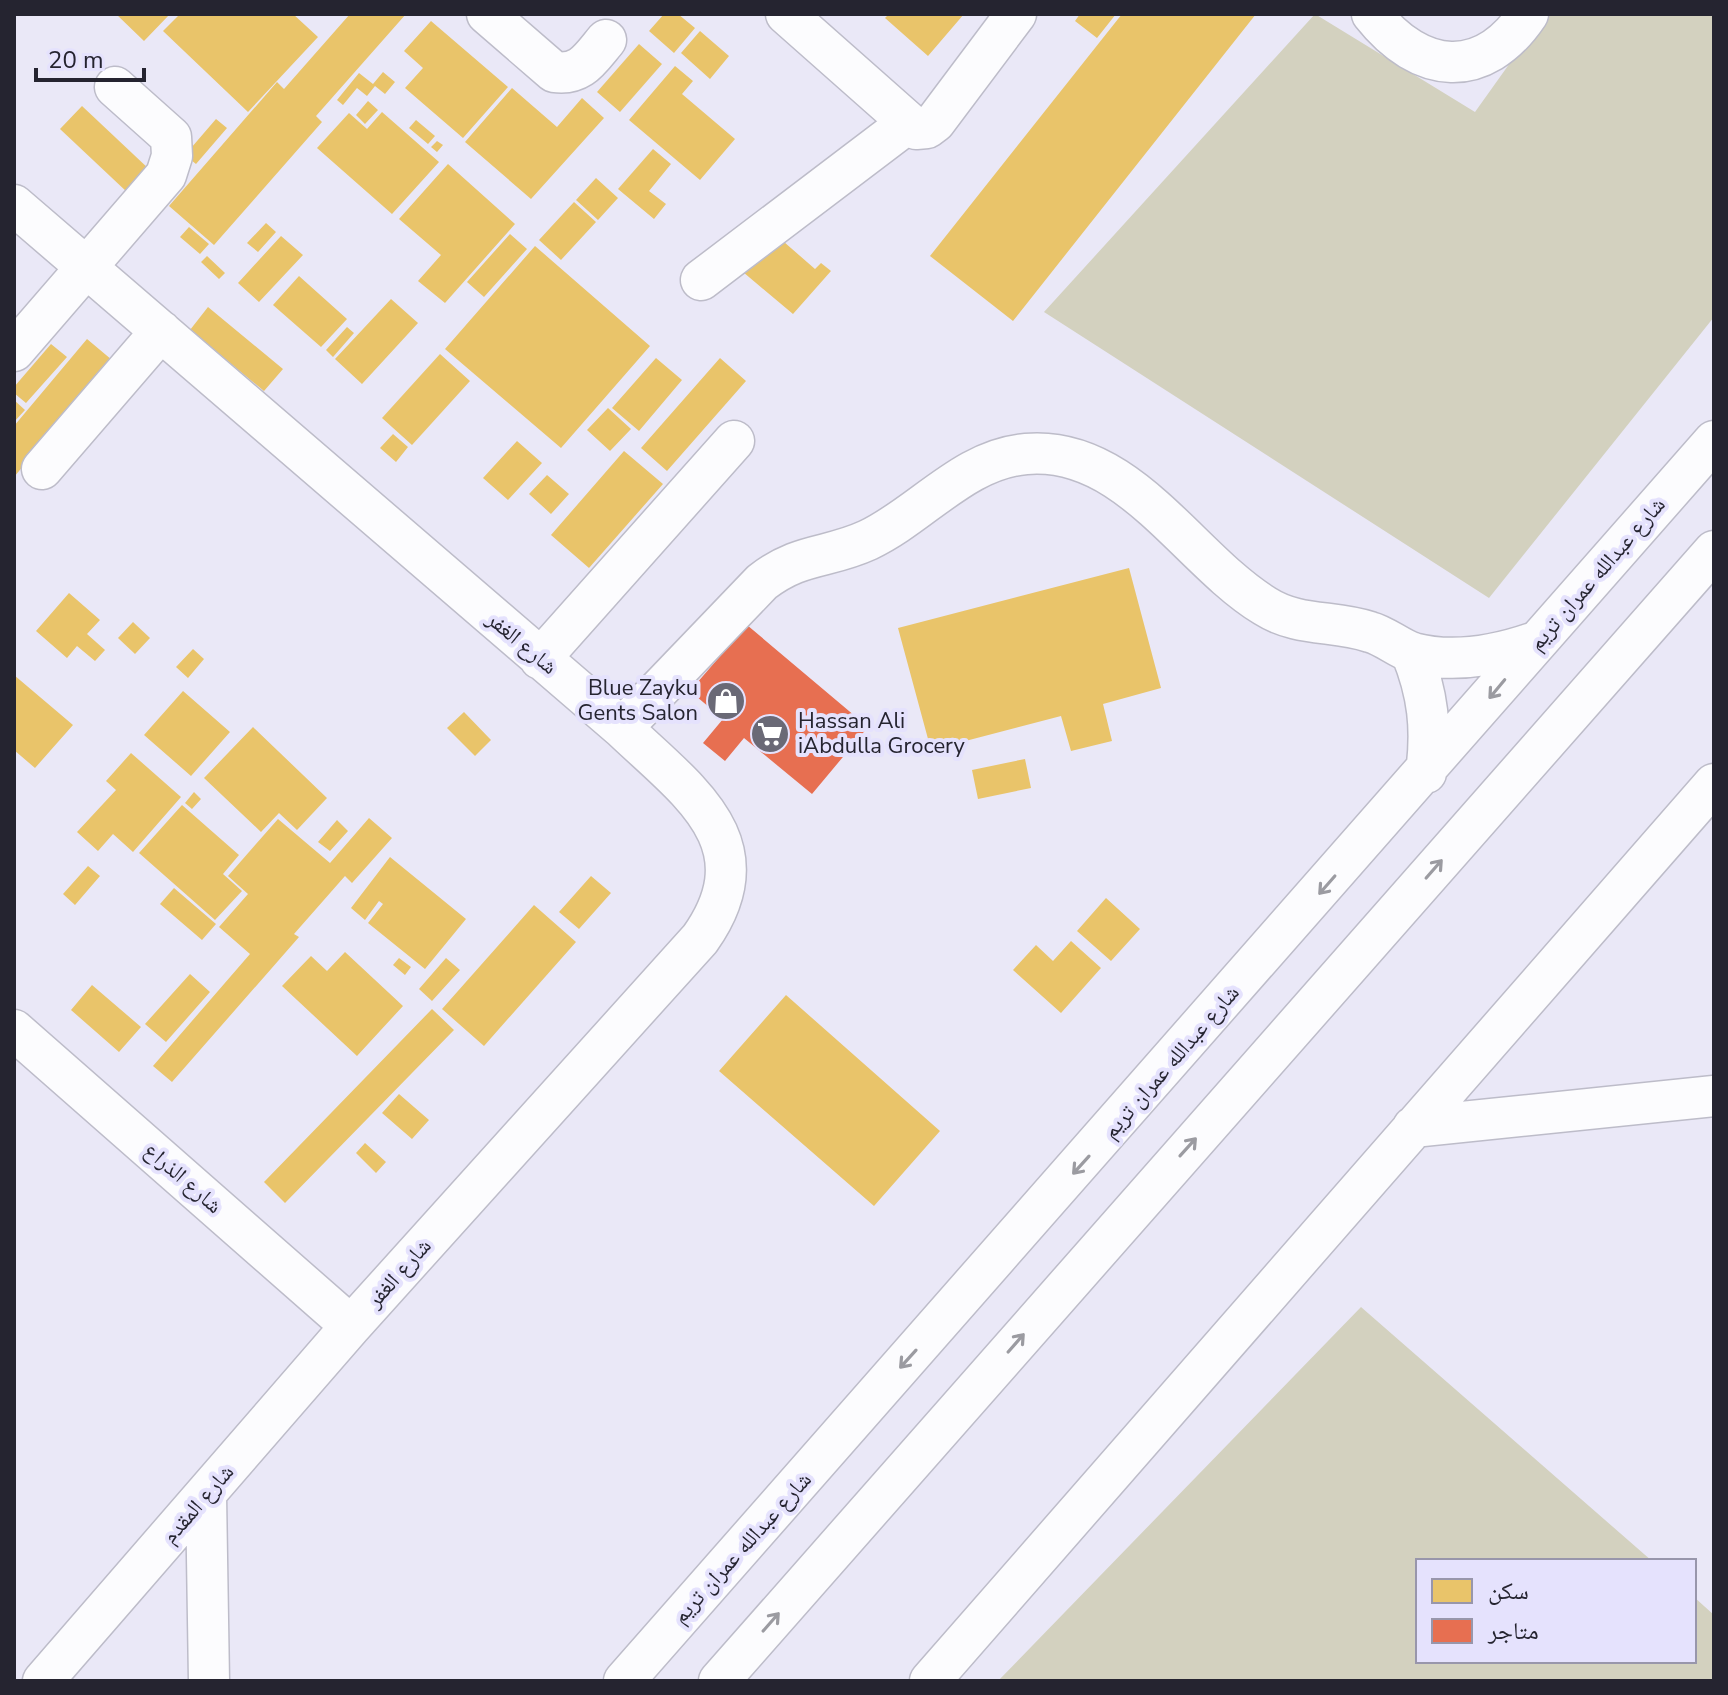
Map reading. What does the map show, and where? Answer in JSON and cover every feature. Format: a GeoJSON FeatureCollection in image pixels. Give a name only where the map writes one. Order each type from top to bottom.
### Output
{"type":"FeatureCollection","features":[{"type":"Feature","properties":{"kind":"street"},"geometry":{"type":"LineString","coordinates":[[487,14],[554,72],[568,74],[581,69],[606,40]]}},
{"type":"Feature","properties":{"kind":"street"},"geometry":{"type":"LineString","coordinates":[[786,14],[916,129],[927,128],[935,122],[1016,14]]}},
{"type":"Feature","properties":{"kind":"street"},"geometry":{"type":"LineString","coordinates":[[1372,14],[1407,47],[1433,60],[1462,63],[1490,55],[1513,37],[1528,14]]}},
{"type":"Feature","properties":{"kind":"street"},"geometry":{"type":"LineString","coordinates":[[14,351],[166,175],[172,156],[171,137],[160,123],[115,87]]}},
{"type":"Feature","properties":{"kind":"street"},"geometry":{"type":"LineString","coordinates":[[701,280],[908,123]]}},
{"type":"Feature","properties":{"kind":"street","name":"شارع الغفر"},"geometry":{"type":"LineString","coordinates":[[14,205],[622,728],[702,804],[723,839],[728,880],[719,912],[700,939],[351,1326]]}},
{"type":"Feature","properties":{"kind":"street"},"geometry":{"type":"LineString","coordinates":[[42,469],[161,331]]}},
{"type":"Feature","properties":{"kind":"street"},"geometry":{"type":"LineString","coordinates":[[540,659],[734,441]]}},
{"type":"Feature","properties":{"kind":"street","name":"شارع عبدالله عمران تريم"},"geometry":{"type":"LineString","coordinates":[[624,1681],[1426,773],[1714,441]]}},
{"type":"Feature","properties":{"kind":"street"},"geometry":{"type":"LineString","coordinates":[[622,728],[762,582],[781,568],[802,558],[868,540],[989,463],[1026,454],[1064,456],[1099,468],[1130,490],[1268,608],[1307,623],[1364,630],[1411,652],[1476,657],[1538,641]]}},
{"type":"Feature","properties":{"kind":"street"},"geometry":{"type":"LineString","coordinates":[[719,1681],[1714,551]]}},
{"type":"Feature","properties":{"kind":"street"},"geometry":{"type":"LineString","coordinates":[[1411,652],[1423,681],[1429,711],[1426,773]]}},
{"type":"Feature","properties":{"kind":"street"},"geometry":{"type":"LineString","coordinates":[[930,1681],[1714,784]]}},
{"type":"Feature","properties":{"kind":"street","name":"شارع الذراع"},"geometry":{"type":"LineString","coordinates":[[14,1030],[351,1326]]}},
{"type":"Feature","properties":{"kind":"street"},"geometry":{"type":"LineString","coordinates":[[1413,1127],[1714,1096]]}},
{"type":"Feature","properties":{"kind":"street","name":"شارع المقدم"},"geometry":{"type":"LineString","coordinates":[[43,1681],[351,1326]]}},
{"type":"Feature","properties":{"kind":"street"},"geometry":{"type":"LineString","coordinates":[[206,1495],[209,1681]]}},
{"type":"Feature","properties":{"kind":"shaded area"},"geometry":{"type":"Polygon","coordinates":[[[1315,14],[1475,112],[1545,14],[1714,14],[1714,317],[1489,598],[1044,312],[1315,14]]]}},
{"type":"Feature","properties":{"kind":"shaded area"},"geometry":{"type":"Polygon","coordinates":[[[1361,1307],[1650,1559],[1416,1559],[1416,1663],[1696,1663],[1696,1599],[1714,1615],[1714,1681],[998,1681],[1361,1307]]]}},
{"type":"Feature","properties":{"kind":"building: سكن"},"geometry":{"type":"Polygon","coordinates":[[[116,14],[170,14],[144,41],[116,14]]]}},
{"type":"Feature","properties":{"kind":"building: سكن"},"geometry":{"type":"Polygon","coordinates":[[[180,14],[293,14],[318,37],[248,112],[163,31],[180,14]]]}},
{"type":"Feature","properties":{"kind":"building: سكن"},"geometry":{"type":"Polygon","coordinates":[[[350,14],[406,14],[316,116],[322,122],[214,245],[169,206],[277,82],[284,89],[350,14]]]}},
{"type":"Feature","properties":{"kind":"building: سكن"},"geometry":{"type":"Polygon","coordinates":[[[664,14],[678,14],[695,28],[674,53],[649,31],[664,14]]]}},
{"type":"Feature","properties":{"kind":"building: سكن"},"geometry":{"type":"Polygon","coordinates":[[[889,14],[964,14],[928,56],[885,18],[889,14]]]}},
{"type":"Feature","properties":{"kind":"building: سكن"},"geometry":{"type":"Polygon","coordinates":[[[1080,14],[1116,14],[1097,38],[1075,21],[1080,14]]]}},
{"type":"Feature","properties":{"kind":"building: سكن"},"geometry":{"type":"Polygon","coordinates":[[[1122,14],[1256,14],[1013,321],[930,256],[1122,14]]]}},
{"type":"Feature","properties":{"kind":"building: سكن"},"geometry":{"type":"Polygon","coordinates":[[[431,21],[508,87],[463,138],[405,88],[423,68],[404,51],[431,21]]]}},
{"type":"Feature","properties":{"kind":"building: سكن"},"geometry":{"type":"Polygon","coordinates":[[[700,31],[729,56],[710,79],[681,53],[700,31]]]}},
{"type":"Feature","properties":{"kind":"building: سكن"},"geometry":{"type":"Polygon","coordinates":[[[639,44],[662,64],[620,112],[597,92],[639,44]]]}},
{"type":"Feature","properties":{"kind":"building: سكن"},"geometry":{"type":"Polygon","coordinates":[[[675,66],[693,81],[682,94],[735,139],[700,180],[629,120],[675,66]]]}},
{"type":"Feature","properties":{"kind":"building: سكن"},"geometry":{"type":"Polygon","coordinates":[[[383,72],[395,82],[385,94],[375,86],[367,96],[357,88],[343,105],[337,100],[359,73],[373,84],[383,72]]]}},
{"type":"Feature","properties":{"kind":"building: سكن"},"geometry":{"type":"Polygon","coordinates":[[[512,88],[557,127],[582,98],[604,118],[531,199],[465,142],[512,88]]]}},
{"type":"Feature","properties":{"kind":"building: سكن"},"geometry":{"type":"Polygon","coordinates":[[[368,101],[378,110],[365,124],[356,115],[368,101]]]}},
{"type":"Feature","properties":{"kind":"building: سكن"},"geometry":{"type":"Polygon","coordinates":[[[82,106],[150,170],[128,193],[60,129],[82,106]]]}},
{"type":"Feature","properties":{"kind":"building: سكن"},"geometry":{"type":"Polygon","coordinates":[[[382,112],[439,162],[392,214],[317,148],[349,113],[367,129],[382,112]]]}},
{"type":"Feature","properties":{"kind":"building: سكن"},"geometry":{"type":"Polygon","coordinates":[[[216,119],[227,128],[196,164],[185,155],[216,119]]]}},
{"type":"Feature","properties":{"kind":"building: سكن"},"geometry":{"type":"Polygon","coordinates":[[[416,120],[435,136],[428,144],[409,128],[416,120]]]}},
{"type":"Feature","properties":{"kind":"building: سكن"},"geometry":{"type":"Polygon","coordinates":[[[437,141],[443,145],[437,152],[431,147],[437,141]]]}},
{"type":"Feature","properties":{"kind":"building: سكن"},"geometry":{"type":"Polygon","coordinates":[[[653,149],[671,164],[649,191],[666,204],[654,219],[618,189],[653,149]]]}},
{"type":"Feature","properties":{"kind":"building: سكن"},"geometry":{"type":"Polygon","coordinates":[[[448,164],[515,224],[445,303],[418,281],[441,255],[399,219],[448,164]]]}},
{"type":"Feature","properties":{"kind":"building: سكن"},"geometry":{"type":"Polygon","coordinates":[[[596,178],[618,198],[598,220],[576,200],[596,178]]]}},
{"type":"Feature","properties":{"kind":"building: سكن"},"geometry":{"type":"Polygon","coordinates":[[[574,202],[596,222],[561,260],[539,240],[574,202]]]}},
{"type":"Feature","properties":{"kind":"building: سكن"},"geometry":{"type":"Polygon","coordinates":[[[266,223],[276,232],[258,252],[247,243],[266,223]]]}},
{"type":"Feature","properties":{"kind":"building: سكن"},"geometry":{"type":"Polygon","coordinates":[[[189,227],[209,244],[200,254],[180,237],[189,227]]]}},
{"type":"Feature","properties":{"kind":"building: سكن"},"geometry":{"type":"Polygon","coordinates":[[[510,234],[527,249],[484,297],[467,282],[510,234]]]}},
{"type":"Feature","properties":{"kind":"building: سكن"},"geometry":{"type":"Polygon","coordinates":[[[776,235],[815,269],[821,263],[831,271],[793,314],[743,272],[776,235]]]}},
{"type":"Feature","properties":{"kind":"building: سكن"},"geometry":{"type":"Polygon","coordinates":[[[281,236],[303,255],[259,302],[238,283],[281,236]]]}},
{"type":"Feature","properties":{"kind":"building: سكن"},"geometry":{"type":"Polygon","coordinates":[[[535,246],[650,346],[561,448],[445,349],[535,246]]]}},
{"type":"Feature","properties":{"kind":"building: سكن"},"geometry":{"type":"Polygon","coordinates":[[[207,256],[225,273],[219,279],[201,262],[207,256]]]}},
{"type":"Feature","properties":{"kind":"building: سكن"},"geometry":{"type":"Polygon","coordinates":[[[299,276],[347,319],[321,347],[273,305],[299,276]]]}},
{"type":"Feature","properties":{"kind":"building: سكن"},"geometry":{"type":"Polygon","coordinates":[[[391,299],[418,323],[362,384],[335,359],[391,299]]]}},
{"type":"Feature","properties":{"kind":"building: سكن"},"geometry":{"type":"Polygon","coordinates":[[[208,307],[283,369],[264,391],[190,330],[208,307]]]}},
{"type":"Feature","properties":{"kind":"building: سكن"},"geometry":{"type":"Polygon","coordinates":[[[347,327],[354,333],[333,357],[326,350],[347,327]]]}},
{"type":"Feature","properties":{"kind":"building: سكن"},"geometry":{"type":"Polygon","coordinates":[[[87,339],[112,360],[14,477],[14,426],[87,339]]]}},
{"type":"Feature","properties":{"kind":"building: سكن"},"geometry":{"type":"Polygon","coordinates":[[[51,344],[67,357],[26,403],[14,393],[14,387],[51,344]]]}},
{"type":"Feature","properties":{"kind":"building: سكن"},"geometry":{"type":"Polygon","coordinates":[[[440,354],[470,381],[412,445],[382,418],[440,354]]]}},
{"type":"Feature","properties":{"kind":"building: سكن"},"geometry":{"type":"Polygon","coordinates":[[[656,358],[682,380],[639,431],[612,408],[656,358]]]}},
{"type":"Feature","properties":{"kind":"building: سكن"},"geometry":{"type":"Polygon","coordinates":[[[720,358],[746,381],[667,471],[641,448],[720,358]]]}},
{"type":"Feature","properties":{"kind":"building: سكن"},"geometry":{"type":"Polygon","coordinates":[[[14,400],[25,410],[14,422],[14,400]]]}},
{"type":"Feature","properties":{"kind":"building: سكن"},"geometry":{"type":"Polygon","coordinates":[[[608,408],[631,429],[610,451],[587,430],[608,408]]]}},
{"type":"Feature","properties":{"kind":"building: سكن"},"geometry":{"type":"Polygon","coordinates":[[[393,434],[408,447],[396,462],[380,448],[393,434]]]}},
{"type":"Feature","properties":{"kind":"building: سكن"},"geometry":{"type":"Polygon","coordinates":[[[517,441],[542,463],[508,500],[483,478],[517,441]]]}},
{"type":"Feature","properties":{"kind":"building: سكن"},"geometry":{"type":"Polygon","coordinates":[[[624,451],[663,484],[589,568],[551,535],[624,451]]]}},
{"type":"Feature","properties":{"kind":"building: سكن"},"geometry":{"type":"Polygon","coordinates":[[[547,475],[569,494],[551,514],[529,494],[547,475]]]}},
{"type":"Feature","properties":{"kind":"building: سكن"},"geometry":{"type":"Polygon","coordinates":[[[1129,568],[1161,688],[1103,704],[1112,741],[1071,751],[1061,716],[931,750],[898,628],[1129,568]]]}},
{"type":"Feature","properties":{"kind":"building: سكن"},"geometry":{"type":"Polygon","coordinates":[[[69,593],[100,620],[87,634],[105,650],[95,661],[77,646],[67,658],[36,631],[69,593]]]}},
{"type":"Feature","properties":{"kind":"building: سكن"},"geometry":{"type":"Polygon","coordinates":[[[133,622],[150,638],[135,654],[118,638],[133,622]]]}},
{"type":"Feature","properties":{"kind":"building: سكن"},"geometry":{"type":"Polygon","coordinates":[[[193,649],[204,659],[188,678],[176,667],[193,649]]]}},
{"type":"Feature","properties":{"kind":"building: سكن"},"geometry":{"type":"Polygon","coordinates":[[[14,675],[73,725],[35,768],[14,750],[14,675]]]}},
{"type":"Feature","properties":{"kind":"building: سكن"},"geometry":{"type":"Polygon","coordinates":[[[183,691],[230,732],[191,776],[144,735],[183,691]]]}},
{"type":"Feature","properties":{"kind":"building: سكن"},"geometry":{"type":"Polygon","coordinates":[[[464,712],[491,740],[475,756],[447,728],[464,712]]]}},
{"type":"Feature","properties":{"kind":"building: سكن"},"geometry":{"type":"Polygon","coordinates":[[[253,727],[327,798],[297,830],[279,813],[261,832],[204,778],[253,727]]]}},
{"type":"Feature","properties":{"kind":"building: سكن"},"geometry":{"type":"Polygon","coordinates":[[[131,753],[181,797],[133,852],[113,834],[98,851],[77,832],[116,790],[106,781],[131,753]]]}},
{"type":"Feature","properties":{"kind":"building: سكن"},"geometry":{"type":"Polygon","coordinates":[[[1025,759],[1031,788],[978,799],[972,770],[1025,759]]]}},
{"type":"Feature","properties":{"kind":"building: سكن"},"geometry":{"type":"Polygon","coordinates":[[[194,792],[201,799],[192,809],[185,803],[194,792]]]}},
{"type":"Feature","properties":{"kind":"building: سكن"},"geometry":{"type":"Polygon","coordinates":[[[182,805],[239,855],[223,874],[242,891],[215,920],[139,853],[182,805]]]}},
{"type":"Feature","properties":{"kind":"building: سكن"},"geometry":{"type":"Polygon","coordinates":[[[369,818],[392,838],[352,883],[345,876],[294,934],[299,937],[172,1082],[153,1066],[250,954],[219,927],[248,894],[228,876],[278,819],[330,863],[369,818]]]}},
{"type":"Feature","properties":{"kind":"building: سكن"},"geometry":{"type":"Polygon","coordinates":[[[337,820],[348,831],[330,851],[318,842],[337,820]]]}},
{"type":"Feature","properties":{"kind":"building: سكن"},"geometry":{"type":"Polygon","coordinates":[[[390,857],[466,919],[425,969],[368,923],[383,904],[379,901],[365,920],[351,908],[390,857]]]}},
{"type":"Feature","properties":{"kind":"building: سكن"},"geometry":{"type":"Polygon","coordinates":[[[88,866],[100,876],[75,905],[63,894],[88,866]]]}},
{"type":"Feature","properties":{"kind":"building: سكن"},"geometry":{"type":"Polygon","coordinates":[[[591,876],[611,893],[579,929],[559,912],[591,876]]]}},
{"type":"Feature","properties":{"kind":"building: سكن"},"geometry":{"type":"Polygon","coordinates":[[[174,888],[216,924],[202,940],[160,904],[174,888]]]}},
{"type":"Feature","properties":{"kind":"building: سكن"},"geometry":{"type":"Polygon","coordinates":[[[1106,898],[1140,929],[1111,961],[1077,931],[1106,898]]]}},
{"type":"Feature","properties":{"kind":"building: سكن"},"geometry":{"type":"Polygon","coordinates":[[[534,905],[576,942],[484,1046],[442,1009],[534,905]]]}},
{"type":"Feature","properties":{"kind":"building: سكن"},"geometry":{"type":"Polygon","coordinates":[[[1071,941],[1101,968],[1061,1013],[1013,970],[1036,945],[1053,961],[1071,941]]]}},
{"type":"Feature","properties":{"kind":"building: سكن"},"geometry":{"type":"Polygon","coordinates":[[[345,952],[403,1006],[357,1056],[282,986],[311,956],[327,971],[345,952]]]}},
{"type":"Feature","properties":{"kind":"building: سكن"},"geometry":{"type":"Polygon","coordinates":[[[399,958],[411,967],[405,975],[393,965],[399,958]]]}},
{"type":"Feature","properties":{"kind":"building: سكن"},"geometry":{"type":"Polygon","coordinates":[[[446,958],[460,970],[432,1001],[419,989],[446,958]]]}},
{"type":"Feature","properties":{"kind":"building: سكن"},"geometry":{"type":"Polygon","coordinates":[[[190,974],[210,992],[166,1042],[145,1024],[190,974]]]}},
{"type":"Feature","properties":{"kind":"building: سكن"},"geometry":{"type":"Polygon","coordinates":[[[92,985],[141,1027],[119,1052],[71,1010],[92,985]]]}},
{"type":"Feature","properties":{"kind":"building: سكن"},"geometry":{"type":"Polygon","coordinates":[[[786,995],[940,1131],[874,1206],[719,1071],[786,995]]]}},
{"type":"Feature","properties":{"kind":"building: سكن"},"geometry":{"type":"Polygon","coordinates":[[[432,1009],[454,1030],[285,1203],[264,1182],[432,1009]]]}},
{"type":"Feature","properties":{"kind":"building: سكن"},"geometry":{"type":"Polygon","coordinates":[[[399,1094],[429,1120],[412,1139],[382,1113],[399,1094]]]}},
{"type":"Feature","properties":{"kind":"building: سكن"},"geometry":{"type":"Polygon","coordinates":[[[365,1143],[386,1162],[376,1173],[356,1153],[365,1143]]]}},
{"type":"Feature","properties":{"kind":"building: متاجر"},"geometry":{"type":"Polygon","coordinates":[[[747,625],[868,727],[812,794],[744,738],[725,761],[703,743],[723,719],[690,691],[747,625]]]}},
{"type":"Feature","properties":{"kind":"place","name":"Blue Zayku Gents Salon"},"geometry":{"type":"Point","coordinates":[726,701]}},
{"type":"Feature","properties":{"kind":"place","name":"Hassan Ali iAbdulla Grocery"},"geometry":{"type":"Point","coordinates":[770,734]}}]}
